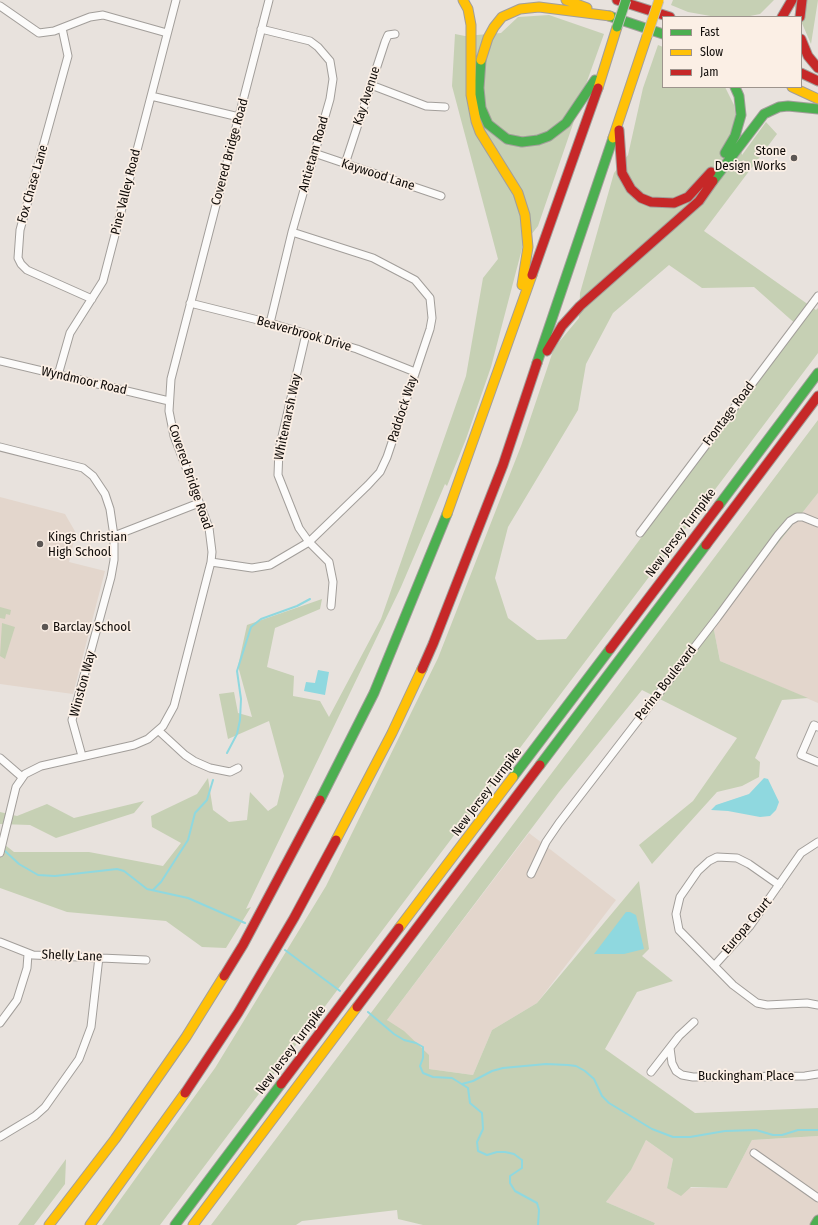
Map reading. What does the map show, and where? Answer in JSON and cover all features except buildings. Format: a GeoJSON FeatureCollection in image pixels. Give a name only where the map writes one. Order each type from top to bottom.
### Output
{"type":"FeatureCollection","features":[{"type":"Feature","properties":{"kind":"main road"},"geometry":{"type":"LineString","coordinates":[[463,0],[468,9],[471,25],[471,95],[476,121],[480,132],[518,193],[527,226],[528,247],[525,273],[497,377]]}},
{"type":"Feature","properties":{"kind":"main road"},"geometry":{"type":"LineString","coordinates":[[566,0],[662,34]]}},
{"type":"Feature","properties":{"kind":"main road"},"geometry":{"type":"LineString","coordinates":[[617,0],[667,16]]}},
{"type":"Feature","properties":{"kind":"main road"},"geometry":{"type":"LineString","coordinates":[[49,1225],[115,1139],[186,1037],[243,945],[292,855],[390,659],[437,541],[497,377],[609,56],[626,0]]}},
{"type":"Feature","properties":{"kind":"main road"},"geometry":{"type":"LineString","coordinates":[[90,1225],[175,1108],[238,1012],[294,918],[392,733],[433,644],[492,492],[529,387],[659,0]]}},
{"type":"Feature","properties":{"kind":"main road"},"geometry":{"type":"LineString","coordinates":[[783,16],[792,0]]}},
{"type":"Feature","properties":{"kind":"main road"},"geometry":{"type":"LineString","coordinates":[[800,16],[802,0]]}},
{"type":"Feature","properties":{"kind":"main road"},"geometry":{"type":"LineString","coordinates":[[609,56],[574,114],[566,123],[549,136],[528,142],[507,139],[494,130],[484,115],[478,88],[481,62],[488,38],[502,17],[520,9],[539,7],[610,16]]}},
{"type":"Feature","properties":{"kind":"main road"},"geometry":{"type":"LineString","coordinates":[[802,41],[808,56],[818,68]]}},
{"type":"Feature","properties":{"kind":"main road"},"geometry":{"type":"LineString","coordinates":[[802,73],[818,81]]}},
{"type":"Feature","properties":{"kind":"main road"},"geometry":{"type":"LineString","coordinates":[[618,122],[620,165],[625,181],[641,198],[651,202],[674,203],[688,197],[697,188],[732,142],[741,115],[739,96],[736,88]]}},
{"type":"Feature","properties":{"kind":"main road"},"geometry":{"type":"LineString","coordinates":[[794,88],[818,99]]}},
{"type":"Feature","properties":{"kind":"main road"},"geometry":{"type":"LineString","coordinates":[[529,387],[556,334],[572,314],[699,201],[764,114],[779,107],[788,106],[802,106],[818,109]]}},
{"type":"Feature","properties":{"kind":"main road","name":"New Jersey Turnpike"},"geometry":{"type":"LineString","coordinates":[[175,1225],[818,373]]}},
{"type":"Feature","properties":{"kind":"main road","name":"New Jersey Turnpike"},"geometry":{"type":"LineString","coordinates":[[193,1225],[818,396]]}},
{"type":"Feature","properties":{"kind":"main road"},"geometry":{"type":"LineString","coordinates":[[815,1225],[818,1220]]}},
{"type":"Feature","properties":{"kind":"street","name":"Pine Valley Road"},"geometry":{"type":"LineString","coordinates":[[58,375],[70,333],[104,281],[176,0]]}},
{"type":"Feature","properties":{"kind":"street","name":"Covered Bridge Road"},"geometry":{"type":"LineString","coordinates":[[22,778],[32,770],[41,766],[134,745],[148,740],[159,731],[169,718],[174,706],[212,562],[212,542],[200,503],[174,436],[169,411],[169,401],[174,363],[269,0]]}},
{"type":"Feature","properties":{"kind":"street"},"geometry":{"type":"LineString","coordinates":[[0,6],[39,33],[62,28],[90,17],[103,15],[167,33]]}},
{"type":"Feature","properties":{"kind":"street","name":"Fox Chase Lane"},"geometry":{"type":"LineString","coordinates":[[62,28],[68,56],[20,230],[18,258],[21,264],[28,270],[92,299]]}},
{"type":"Feature","properties":{"kind":"street","name":"Antietam Road"},"geometry":{"type":"LineString","coordinates":[[261,29],[310,41],[321,50],[330,61],[333,79],[330,99],[292,232],[270,323]]}},
{"type":"Feature","properties":{"kind":"street","name":"Kay Avenue"},"geometry":{"type":"LineString","coordinates":[[345,164],[388,35],[395,34]]}},
{"type":"Feature","properties":{"kind":"street"},"geometry":{"type":"LineString","coordinates":[[371,85],[426,106],[445,107]]}},
{"type":"Feature","properties":{"kind":"street"},"geometry":{"type":"LineString","coordinates":[[151,96],[239,117]]}},
{"type":"Feature","properties":{"kind":"street","name":"Kaywood Lane"},"geometry":{"type":"LineString","coordinates":[[314,153],[441,196]]}},
{"type":"Feature","properties":{"kind":"street","name":"Paddock Way"},"geometry":{"type":"LineString","coordinates":[[212,562],[252,568],[270,565],[309,542],[380,472],[394,439],[432,318],[430,298],[415,280],[373,258],[292,232]]}},
{"type":"Feature","properties":{"kind":"street","name":"Frontage Road"},"geometry":{"type":"LineString","coordinates":[[640,533],[818,296]]}},
{"type":"Feature","properties":{"kind":"street","name":"Beaverbrook Drive"},"geometry":{"type":"LineString","coordinates":[[190,303],[270,323],[357,349],[416,372]]}},
{"type":"Feature","properties":{"kind":"street","name":"Whitemarsh Way"},"geometry":{"type":"LineString","coordinates":[[306,334],[278,462],[281,483],[299,528],[309,542],[328,562],[332,574],[331,606]]}},
{"type":"Feature","properties":{"kind":"street","name":"Wyndmoor Road"},"geometry":{"type":"LineString","coordinates":[[0,361],[169,401]]}},
{"type":"Feature","properties":{"kind":"street","name":"Winston Way"},"geometry":{"type":"LineString","coordinates":[[0,446],[83,468],[93,476],[105,494],[110,509],[114,536],[114,560],[111,579],[72,720],[82,756]]}},
{"type":"Feature","properties":{"kind":"street"},"geometry":{"type":"LineString","coordinates":[[114,536],[200,503]]}},
{"type":"Feature","properties":{"kind":"street","name":"Perina Boulevard"},"geometry":{"type":"LineString","coordinates":[[531,874],[546,842],[559,823],[717,618],[790,520],[796,517],[803,517],[818,523]]}},
{"type":"Feature","properties":{"kind":"street"},"geometry":{"type":"LineString","coordinates":[[818,727],[814,725],[801,755],[818,762]]}},
{"type":"Feature","properties":{"kind":"street"},"geometry":{"type":"LineString","coordinates":[[159,731],[185,755],[194,761],[210,768],[230,772],[238,768]]}},
{"type":"Feature","properties":{"kind":"street"},"geometry":{"type":"LineString","coordinates":[[0,758],[22,778],[16,788],[0,853]]}},
{"type":"Feature","properties":{"kind":"street","name":"Europa Court"},"geometry":{"type":"LineString","coordinates":[[714,966],[750,926],[801,854],[818,842]]}},
{"type":"Feature","properties":{"kind":"street","name":"Europa Court"},"geometry":{"type":"LineString","coordinates":[[780,885],[749,864],[728,857],[717,857],[709,861],[698,871],[680,897],[676,914],[679,930],[733,985],[757,1003],[767,1005],[807,1003],[818,1005]]}},
{"type":"Feature","properties":{"kind":"street","name":"Shelly Lane"},"geometry":{"type":"LineString","coordinates":[[0,942],[28,954],[146,960]]}},
{"type":"Feature","properties":{"kind":"street"},"geometry":{"type":"LineString","coordinates":[[0,1023],[17,1000],[27,968],[28,954]]}},
{"type":"Feature","properties":{"kind":"street"},"geometry":{"type":"LineString","coordinates":[[0,1137],[35,1116],[45,1107],[79,1059],[91,1027],[99,957]]}},
{"type":"Feature","properties":{"kind":"street"},"geometry":{"type":"LineString","coordinates":[[650,1072],[679,1036],[694,1022]]}},
{"type":"Feature","properties":{"kind":"street","name":"Buckingham Place"},"geometry":{"type":"LineString","coordinates":[[670,1048],[672,1063],[676,1071],[682,1075],[805,1076],[818,1074]]}},
{"type":"Feature","properties":{"kind":"street"},"geometry":{"type":"LineString","coordinates":[[754,1153],[818,1198]]}},
{"type":"Feature","properties":{"kind":"shaded area"},"geometry":{"type":"Polygon","coordinates":[[[818,493],[818,703],[720,661],[713,625],[818,493]]]}},
{"type":"Feature","properties":{"kind":"shaded area","name":"Barclay School"},"geometry":{"type":"Polygon","coordinates":[[[0,497],[65,514],[76,533],[69,562],[105,571],[73,694],[0,684],[0,497]]]}},
{"type":"Feature","properties":{"kind":"shaded area"},"geometry":{"type":"Polygon","coordinates":[[[529,833],[616,900],[537,1003],[492,1030],[473,1075],[429,1069],[387,1020],[529,833]]]}},
{"type":"Feature","properties":{"kind":"shaded area"},"geometry":{"type":"Polygon","coordinates":[[[818,1136],[818,1220],[814,1225],[654,1225],[655,1223],[606,1202],[631,1170],[646,1140],[673,1159],[667,1188],[727,1188],[752,1140],[818,1136]]]}},
{"type":"Feature","properties":{"kind":"green space"},"geometry":{"type":"Polygon","coordinates":[[[673,0],[774,0],[760,14],[750,16],[710,16],[688,12],[671,5],[673,0]]]}},
{"type":"Feature","properties":{"kind":"green space"},"geometry":{"type":"Polygon","coordinates":[[[792,0],[818,0],[811,44],[802,23],[802,16],[799,16],[792,0]]]}},
{"type":"Feature","properties":{"kind":"green space"},"geometry":{"type":"Polygon","coordinates":[[[549,15],[604,34],[538,226],[523,245],[491,367],[466,439],[447,486],[445,484],[401,587],[246,909],[251,907],[226,948],[202,947],[166,921],[67,912],[0,888],[0,841],[14,852],[89,852],[163,866],[181,843],[152,827],[151,816],[197,794],[208,778],[213,810],[229,822],[247,820],[250,792],[268,811],[277,805],[284,776],[269,721],[228,739],[219,694],[234,692],[238,713],[252,717],[238,666],[247,625],[322,599],[320,609],[275,628],[267,667],[294,676],[293,696],[320,701],[329,717],[381,619],[466,376],[483,278],[498,259],[452,86],[455,34],[465,36],[501,33],[518,17],[549,15]]]}},
{"type":"Feature","properties":{"kind":"green space"},"geometry":{"type":"Polygon","coordinates":[[[658,45],[662,47],[662,88],[726,88],[734,105],[742,155],[766,122],[777,134],[704,231],[816,310],[818,308],[818,353],[160,1225],[102,1225],[215,1068],[326,886],[438,658],[521,446],[554,348],[579,318],[580,293],[614,173],[628,155],[643,88],[658,45]],[[669,265],[613,313],[586,364],[578,410],[508,527],[495,578],[508,618],[537,640],[566,639],[798,326],[754,287],[702,288],[669,265]]]}},
{"type":"Feature","properties":{"kind":"green space"},"geometry":{"type":"Polygon","coordinates":[[[818,420],[818,493],[713,625],[720,661],[808,698],[782,700],[755,758],[760,762],[759,777],[742,786],[717,792],[652,864],[639,845],[693,801],[737,738],[642,690],[559,792],[387,1020],[404,1031],[429,1055],[429,1069],[473,1075],[492,1030],[537,1003],[639,881],[649,949],[642,956],[673,981],[637,992],[605,1049],[695,1113],[818,1108],[818,1136],[752,1140],[727,1188],[691,1187],[681,1196],[667,1188],[673,1159],[646,1140],[631,1170],[606,1202],[655,1223],[654,1225],[423,1225],[398,1219],[397,1210],[302,1221],[296,1225],[211,1225],[818,420]]]}},
{"type":"Feature","properties":{"kind":"green space"},"geometry":{"type":"Polygon","coordinates":[[[0,607],[11,610],[10,615],[6,614],[5,619],[0,618],[0,607]]]}},
{"type":"Feature","properties":{"kind":"green space"},"geometry":{"type":"Polygon","coordinates":[[[2,623],[15,627],[5,659],[0,656],[2,623]]]}},
{"type":"Feature","properties":{"kind":"green space"},"geometry":{"type":"Polygon","coordinates":[[[144,801],[134,813],[56,838],[30,825],[0,824],[0,812],[17,816],[47,804],[74,818],[144,801]]]}},
{"type":"Feature","properties":{"kind":"green space"},"geometry":{"type":"Polygon","coordinates":[[[66,1159],[65,1184],[34,1225],[18,1225],[66,1159]]]}},
{"type":"Feature","properties":{"kind":"water"},"geometry":{"type":"Polygon","coordinates":[[[318,670],[329,672],[325,695],[304,691],[306,682],[315,683],[318,670]]]}},
{"type":"Feature","properties":{"kind":"water"},"geometry":{"type":"Polygon","coordinates":[[[764,778],[768,779],[779,802],[776,810],[770,816],[760,817],[728,811],[711,810],[716,805],[749,794],[764,778]]]}},
{"type":"Feature","properties":{"kind":"water"},"geometry":{"type":"Polygon","coordinates":[[[626,912],[636,915],[644,949],[624,954],[594,954],[626,912]]]}},
{"type":"Feature","properties":{"kind":"waterway"},"geometry":{"type":"LineString","coordinates":[[227,753],[237,734],[240,720],[241,699],[237,671],[251,627],[261,619],[297,606],[310,599]]}},
{"type":"Feature","properties":{"kind":"waterway"},"geometry":{"type":"LineString","coordinates":[[153,890],[161,882],[188,840],[195,813],[207,800],[213,780]]}},
{"type":"Feature","properties":{"kind":"waterway"},"geometry":{"type":"LineString","coordinates":[[5,851],[19,864],[38,875],[55,876],[117,869],[124,871],[147,889],[188,898],[245,923]]}},
{"type":"Feature","properties":{"kind":"waterway"},"geometry":{"type":"LineString","coordinates":[[285,950],[340,991]]}},
{"type":"Feature","properties":{"kind":"waterway"},"geometry":{"type":"LineString","coordinates":[[368,1012],[394,1034],[404,1040],[416,1043],[423,1047],[423,1058],[420,1066],[423,1073],[433,1077],[452,1078],[468,1088],[470,1103],[482,1113],[483,1129],[477,1142],[478,1151],[487,1155],[497,1152],[505,1152],[514,1154],[522,1160],[522,1168],[510,1176],[510,1183],[515,1191],[537,1203],[539,1210],[538,1225]]}},
{"type":"Feature","properties":{"kind":"waterway"},"geometry":{"type":"LineString","coordinates":[[462,1084],[473,1081],[492,1071],[503,1068],[546,1064],[576,1066],[585,1071],[594,1079],[602,1096],[609,1103],[652,1129],[673,1137],[690,1137],[725,1131],[756,1130],[773,1135],[782,1135],[798,1130],[818,1130]]}},
{"type":"Feature","properties":{"kind":"traffic: fast"},"geometry":{"type":"LineString","coordinates":[[617,27],[626,0]]}},
{"type":"Feature","properties":{"kind":"traffic: fast"},"geometry":{"type":"LineString","coordinates":[[609,16],[662,34]]}},
{"type":"Feature","properties":{"kind":"traffic: fast"},"geometry":{"type":"LineString","coordinates":[[481,60],[479,88],[481,108],[488,124],[507,139],[522,142],[538,140],[549,136],[566,123],[595,80]]}},
{"type":"Feature","properties":{"kind":"traffic: fast"},"geometry":{"type":"LineString","coordinates":[[725,153],[735,136],[741,115],[739,96],[735,88]]}},
{"type":"Feature","properties":{"kind":"traffic: fast"},"geometry":{"type":"LineString","coordinates":[[713,181],[764,114],[779,107],[788,106],[818,109]]}},
{"type":"Feature","properties":{"kind":"traffic: fast"},"geometry":{"type":"LineString","coordinates":[[537,363],[613,138]]}},
{"type":"Feature","properties":{"kind":"traffic: fast"},"geometry":{"type":"LineString","coordinates":[[719,505],[818,373]]}},
{"type":"Feature","properties":{"kind":"traffic: fast"},"geometry":{"type":"LineString","coordinates":[[320,800],[374,693],[447,514]]}},
{"type":"Feature","properties":{"kind":"traffic: fast"},"geometry":{"type":"LineString","coordinates":[[540,765],[706,545]]}},
{"type":"Feature","properties":{"kind":"traffic: fast"},"geometry":{"type":"LineString","coordinates":[[513,777],[610,649]]}},
{"type":"Feature","properties":{"kind":"traffic: fast"},"geometry":{"type":"LineString","coordinates":[[175,1225],[281,1084]]}},
{"type":"Feature","properties":{"kind":"traffic: fast"},"geometry":{"type":"LineString","coordinates":[[815,1225],[818,1220]]}},
{"type":"Feature","properties":{"kind":"traffic: slow"},"geometry":{"type":"LineString","coordinates":[[463,0],[468,9],[471,25],[471,95],[476,121],[480,132],[518,193],[525,215],[528,247],[522,285]]}},
{"type":"Feature","properties":{"kind":"traffic: slow"},"geometry":{"type":"LineString","coordinates":[[566,0],[587,8]]}},
{"type":"Feature","properties":{"kind":"traffic: slow"},"geometry":{"type":"LineString","coordinates":[[647,36],[659,0]]}},
{"type":"Feature","properties":{"kind":"traffic: slow"},"geometry":{"type":"LineString","coordinates":[[481,60],[488,38],[494,27],[502,17],[520,9],[539,7],[610,16]]}},
{"type":"Feature","properties":{"kind":"traffic: slow"},"geometry":{"type":"LineString","coordinates":[[598,88],[617,27]]}},
{"type":"Feature","properties":{"kind":"traffic: slow"},"geometry":{"type":"LineString","coordinates":[[613,138],[647,36]]}},
{"type":"Feature","properties":{"kind":"traffic: slow"},"geometry":{"type":"LineString","coordinates":[[794,88],[818,99]]}},
{"type":"Feature","properties":{"kind":"traffic: slow"},"geometry":{"type":"LineString","coordinates":[[447,514],[532,275]]}},
{"type":"Feature","properties":{"kind":"traffic: slow"},"geometry":{"type":"LineString","coordinates":[[336,840],[392,733],[422,669]]}},
{"type":"Feature","properties":{"kind":"traffic: slow"},"geometry":{"type":"LineString","coordinates":[[399,928],[513,777]]}},
{"type":"Feature","properties":{"kind":"traffic: slow"},"geometry":{"type":"LineString","coordinates":[[49,1225],[115,1139],[186,1037],[224,976]]}},
{"type":"Feature","properties":{"kind":"traffic: slow"},"geometry":{"type":"LineString","coordinates":[[193,1225],[357,1007]]}},
{"type":"Feature","properties":{"kind":"traffic: slow"},"geometry":{"type":"LineString","coordinates":[[90,1225],[185,1093]]}},
{"type":"Feature","properties":{"kind":"traffic: jam"},"geometry":{"type":"LineString","coordinates":[[617,0],[667,16]]}},
{"type":"Feature","properties":{"kind":"traffic: jam"},"geometry":{"type":"LineString","coordinates":[[783,16],[792,0]]}},
{"type":"Feature","properties":{"kind":"traffic: jam"},"geometry":{"type":"LineString","coordinates":[[800,16],[802,0]]}},
{"type":"Feature","properties":{"kind":"traffic: jam"},"geometry":{"type":"LineString","coordinates":[[802,41],[808,56],[818,68]]}},
{"type":"Feature","properties":{"kind":"traffic: jam"},"geometry":{"type":"LineString","coordinates":[[802,73],[818,81]]}},
{"type":"Feature","properties":{"kind":"traffic: jam"},"geometry":{"type":"LineString","coordinates":[[532,275],[598,88]]}},
{"type":"Feature","properties":{"kind":"traffic: jam"},"geometry":{"type":"LineString","coordinates":[[619,130],[622,173],[631,189],[641,198],[651,202],[674,203],[688,197],[711,172]]}},
{"type":"Feature","properties":{"kind":"traffic: jam"},"geometry":{"type":"LineString","coordinates":[[547,351],[562,326],[580,306],[699,201],[713,181]]}},
{"type":"Feature","properties":{"kind":"traffic: jam"},"geometry":{"type":"LineString","coordinates":[[422,669],[503,465],[537,363]]}},
{"type":"Feature","properties":{"kind":"traffic: jam"},"geometry":{"type":"LineString","coordinates":[[706,545],[818,396]]}},
{"type":"Feature","properties":{"kind":"traffic: jam"},"geometry":{"type":"LineString","coordinates":[[610,649],[719,505]]}},
{"type":"Feature","properties":{"kind":"traffic: jam"},"geometry":{"type":"LineString","coordinates":[[357,1007],[540,765]]}},
{"type":"Feature","properties":{"kind":"traffic: jam"},"geometry":{"type":"LineString","coordinates":[[224,976],[243,945],[320,800]]}},
{"type":"Feature","properties":{"kind":"traffic: jam"},"geometry":{"type":"LineString","coordinates":[[185,1093],[238,1013],[294,918],[336,840]]}},
{"type":"Feature","properties":{"kind":"traffic: jam"},"geometry":{"type":"LineString","coordinates":[[281,1084],[399,928]]}},
{"type":"Feature","properties":{"kind":"place","name":"Stone Design Works"},"geometry":{"type":"Point","coordinates":[794,158]}},
{"type":"Feature","properties":{"kind":"place","name":"Kings Christian High School"},"geometry":{"type":"Point","coordinates":[40,544]}},
{"type":"Feature","properties":{"kind":"place","name":"Barclay School"},"geometry":{"type":"Point","coordinates":[45,627]}}]}
